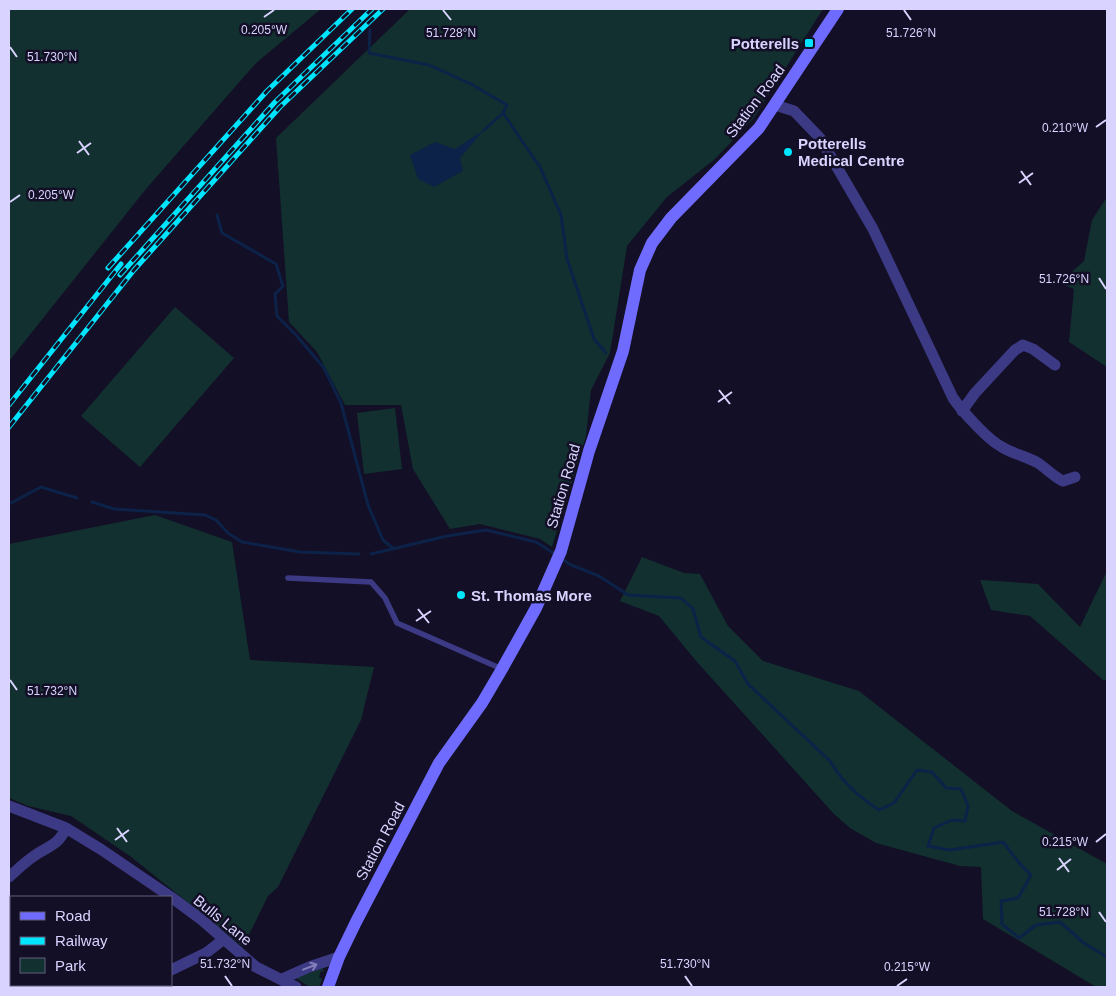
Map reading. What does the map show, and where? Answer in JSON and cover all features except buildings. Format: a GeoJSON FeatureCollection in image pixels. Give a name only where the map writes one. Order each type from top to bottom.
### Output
{"type":"FeatureCollection","features":[{"type":"Feature","properties":{"kind":"street","name":"Station Road"},"geometry":{"type":"LineString","coordinates":[[328,987],[339,957],[439,763],[482,703],[502,669],[536,608],[559,556],[589,451],[623,351],[640,270],[652,244],[671,218],[759,128],[838,9]]}},
{"type":"Feature","properties":{"kind":"street"},"geometry":{"type":"LineString","coordinates":[[776,105],[794,111],[820,138],[873,229],[953,398],[962,411],[1001,447],[1031,459],[1063,481],[1075,477]]}},
{"type":"Feature","properties":{"kind":"street"},"geometry":{"type":"LineString","coordinates":[[962,411],[975,393],[1015,350],[1023,345],[1033,349],[1055,365]]}},
{"type":"Feature","properties":{"kind":"street","name":"Bulls Lane"},"geometry":{"type":"LineString","coordinates":[[9,806],[66,828],[170,896]]}},
{"type":"Feature","properties":{"kind":"street"},"geometry":{"type":"LineString","coordinates":[[9,877],[35,855],[46,851],[55,844],[66,828]]}},
{"type":"Feature","properties":{"kind":"street","name":"Bulls Lane"},"geometry":{"type":"LineString","coordinates":[[172,898],[202,920],[256,966],[296,987]]}},
{"type":"Feature","properties":{"kind":"street"},"geometry":{"type":"LineString","coordinates":[[172,970],[206,953],[224,940]]}},
{"type":"Feature","properties":{"kind":"street"},"geometry":{"type":"LineString","coordinates":[[282,980],[309,967],[339,957]]}},
{"type":"Feature","properties":{"kind":"lane"},"geometry":{"type":"LineString","coordinates":[[288,578],[371,582],[385,598],[397,623],[502,669]]}},
{"type":"Feature","properties":{"kind":"green space"},"geometry":{"type":"Polygon","coordinates":[[[9,9],[321,9],[256,63],[146,189],[9,361],[9,9]]]}},
{"type":"Feature","properties":{"kind":"green space"},"geometry":{"type":"Polygon","coordinates":[[[410,9],[823,9],[754,118],[715,159],[667,197],[627,246],[610,353],[591,390],[586,436],[552,547],[540,539],[480,524],[450,529],[413,469],[401,405],[345,405],[317,352],[289,322],[276,138],[410,9]]]}},
{"type":"Feature","properties":{"kind":"green space"},"geometry":{"type":"Polygon","coordinates":[[[1107,197],[1107,367],[1069,342],[1074,289],[1064,285],[1067,276],[1084,261],[1092,220],[1107,197]]]}},
{"type":"Feature","properties":{"kind":"green space"},"geometry":{"type":"Polygon","coordinates":[[[175,307],[234,358],[140,467],[81,416],[175,307]]]}},
{"type":"Feature","properties":{"kind":"green space"},"geometry":{"type":"Polygon","coordinates":[[[395,408],[402,469],[364,474],[357,413],[395,408]]]}},
{"type":"Feature","properties":{"kind":"green space"},"geometry":{"type":"Polygon","coordinates":[[[155,515],[232,542],[250,660],[374,667],[361,720],[278,887],[268,896],[243,947],[130,856],[71,816],[28,806],[9,798],[9,544],[155,515]]]}},
{"type":"Feature","properties":{"kind":"green space"},"geometry":{"type":"Polygon","coordinates":[[[642,557],[684,573],[700,574],[728,626],[763,661],[859,691],[1012,811],[1107,864],[1107,987],[1096,987],[983,919],[981,867],[960,866],[876,843],[850,828],[834,814],[697,662],[659,616],[620,601],[642,557]]]}},
{"type":"Feature","properties":{"kind":"green space"},"geometry":{"type":"Polygon","coordinates":[[[1107,571],[1107,680],[1103,680],[1030,616],[991,610],[980,580],[1038,584],[1080,627],[1107,571]]]}},
{"type":"Feature","properties":{"kind":"green space"},"geometry":{"type":"Polygon","coordinates":[[[323,968],[324,972],[321,971],[319,977],[322,979],[319,987],[310,987],[297,979],[297,977],[323,968]]]}},
{"type":"Feature","properties":{"kind":"water"},"geometry":{"type":"Polygon","coordinates":[[[484,130],[460,158],[463,171],[434,187],[418,179],[410,155],[435,142],[455,149],[484,130]]]}},
{"type":"Feature","properties":{"kind":"waterway"},"geometry":{"type":"LineString","coordinates":[[370,30],[369,53],[429,65],[471,84],[507,105],[503,113],[484,130]]}},
{"type":"Feature","properties":{"kind":"waterway"},"geometry":{"type":"LineString","coordinates":[[503,113],[540,167],[561,215],[567,259],[594,339],[606,353]]}},
{"type":"Feature","properties":{"kind":"waterway"},"geometry":{"type":"LineString","coordinates":[[217,215],[222,233],[276,264],[283,286],[275,294],[277,316],[324,368],[341,403],[368,505],[383,540],[394,549]]}},
{"type":"Feature","properties":{"kind":"waterway"},"geometry":{"type":"LineString","coordinates":[[9,504],[41,487],[77,498]]}},
{"type":"Feature","properties":{"kind":"waterway"},"geometry":{"type":"LineString","coordinates":[[92,502],[114,509],[205,515],[216,520],[228,533],[242,542],[300,552],[359,554]]}},
{"type":"Feature","properties":{"kind":"waterway"},"geometry":{"type":"LineString","coordinates":[[371,554],[447,536],[486,530],[536,542],[555,554]]}},
{"type":"Feature","properties":{"kind":"waterway"},"geometry":{"type":"LineString","coordinates":[[562,559],[571,565],[599,576],[628,595],[681,598],[693,609],[701,637],[735,661],[748,684],[830,761],[851,788],[879,810],[894,803],[917,770],[932,772],[946,788],[961,789],[968,806],[965,821],[952,820],[934,828],[928,846],[950,850],[1003,842],[1031,875],[1018,898],[1001,901],[1002,924],[1019,938],[1036,925],[1060,922],[1084,943],[1107,957]]}},
{"type":"Feature","properties":{"kind":"railway"},"geometry":{"type":"LineString","coordinates":[[108,268],[267,91],[352,9]]}},
{"type":"Feature","properties":{"kind":"railway"},"geometry":{"type":"LineString","coordinates":[[120,275],[275,102],[372,9]]}},
{"type":"Feature","properties":{"kind":"railway"},"geometry":{"type":"LineString","coordinates":[[9,427],[134,270],[280,107],[383,9]]}},
{"type":"Feature","properties":{"kind":"railway"},"geometry":{"type":"LineString","coordinates":[[9,405],[121,264]]}},
{"type":"Feature","properties":{"kind":"place","name":"Potterells"},"geometry":{"type":"Point","coordinates":[809,43]}},
{"type":"Feature","properties":{"kind":"place","name":"Potterells Medical Centre"},"geometry":{"type":"Point","coordinates":[788,152]}},
{"type":"Feature","properties":{"kind":"place","name":"St. Thomas More"},"geometry":{"type":"Point","coordinates":[461,595]}}]}
